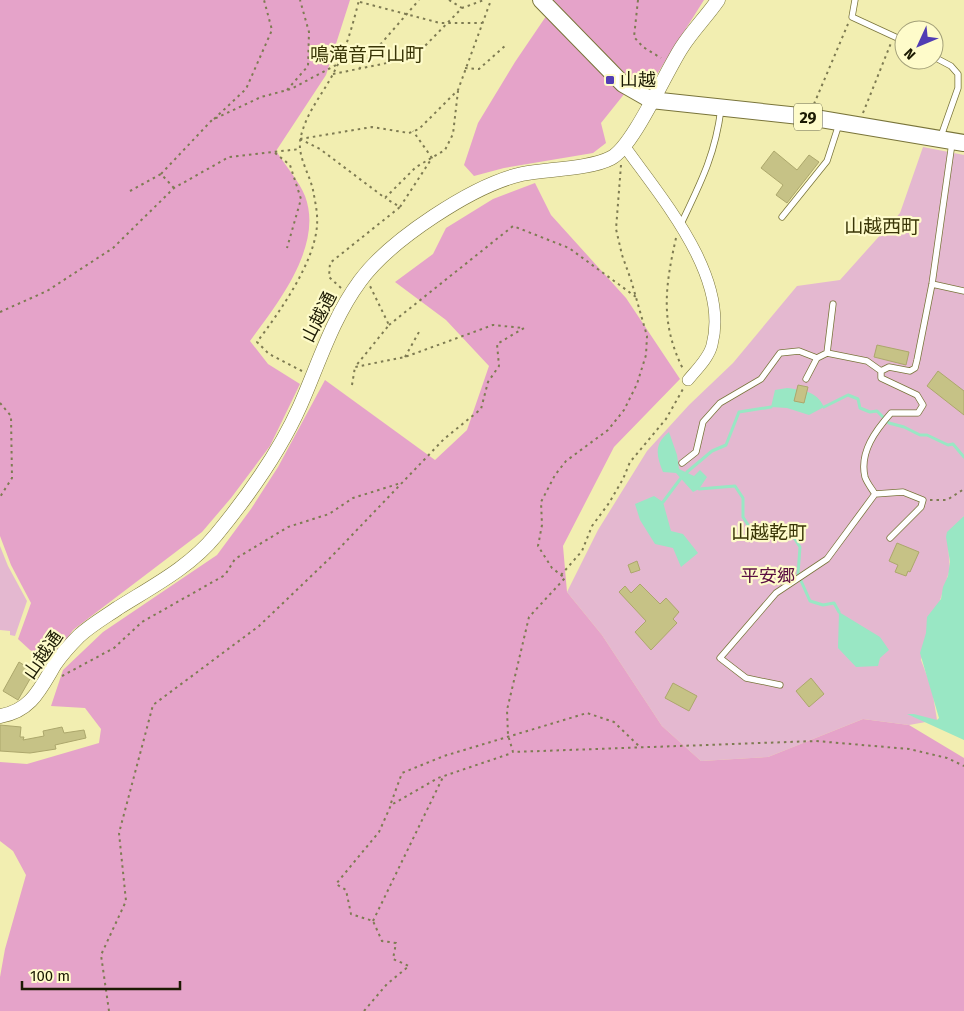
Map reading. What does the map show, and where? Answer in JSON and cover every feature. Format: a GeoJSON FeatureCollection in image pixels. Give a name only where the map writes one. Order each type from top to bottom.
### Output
{"type":"FeatureCollection","features":[{"type":"Feature","properties":{"kind":"main road","name":"29"},"geometry":{"type":"LineString","coordinates":[[540,0],[623,84],[651,100],[809,117],[952,141]]}},
{"type":"Feature","properties":{"kind":"street"},"geometry":{"type":"LineString","coordinates":[[688,380],[712,347],[715,323],[712,292],[701,264],[680,226],[622,150],[671,64],[718,0]]}},
{"type":"Feature","properties":{"kind":"street","name":"山越通"},"geometry":{"type":"LineString","coordinates":[[0,716],[22,709],[41,689],[56,662],[81,634],[179,570],[201,552],[216,535],[266,470],[294,418],[332,328],[350,296],[365,275],[398,242],[480,188],[504,178],[525,173],[601,162],[622,150]]}},
{"type":"Feature","properties":{"kind":"lane"},"geometry":{"type":"LineString","coordinates":[[855,0],[852,17],[893,36]]}},
{"type":"Feature","properties":{"kind":"lane"},"geometry":{"type":"LineString","coordinates":[[881,371],[889,367],[910,371],[914,368],[932,284],[958,88],[958,74],[951,66],[944,62]]}},
{"type":"Feature","properties":{"kind":"lane"},"geometry":{"type":"LineString","coordinates":[[680,226],[706,173],[717,140],[721,108]]}},
{"type":"Feature","properties":{"kind":"lane"},"geometry":{"type":"LineString","coordinates":[[782,217],[827,161],[840,122]]}},
{"type":"Feature","properties":{"kind":"lane"},"geometry":{"type":"LineString","coordinates":[[932,284],[964,291]]}},
{"type":"Feature","properties":{"kind":"lane"},"geometry":{"type":"LineString","coordinates":[[827,353],[833,304]]}},
{"type":"Feature","properties":{"kind":"lane"},"geometry":{"type":"LineString","coordinates":[[682,463],[696,452],[703,422],[720,403],[761,379],[780,353],[798,351],[817,358]]}},
{"type":"Feature","properties":{"kind":"lane"},"geometry":{"type":"LineString","coordinates":[[806,379],[817,358],[827,353],[867,361],[881,371]]}},
{"type":"Feature","properties":{"kind":"lane"},"geometry":{"type":"LineString","coordinates":[[875,494],[866,477],[864,462],[871,438],[891,413],[918,413],[923,405],[917,395],[881,378],[881,371]]}},
{"type":"Feature","properties":{"kind":"lane"},"geometry":{"type":"LineString","coordinates":[[780,685],[746,678],[720,658],[776,593],[827,559],[875,494],[903,492],[923,500],[921,507],[890,538]]}},
{"type":"Feature","properties":{"kind":"path"},"geometry":{"type":"LineString","coordinates":[[130,191],[162,174],[212,120],[246,89],[272,30],[264,0]]}},
{"type":"Feature","properties":{"kind":"path"},"geometry":{"type":"LineString","coordinates":[[287,90],[308,66],[309,32],[300,0]]}},
{"type":"Feature","properties":{"kind":"path"},"geometry":{"type":"LineString","coordinates":[[359,69],[419,0]]}},
{"type":"Feature","properties":{"kind":"path"},"geometry":{"type":"LineString","coordinates":[[449,0],[462,8]]}},
{"type":"Feature","properties":{"kind":"path"},"geometry":{"type":"LineString","coordinates":[[333,74],[387,63],[423,48],[462,8],[484,0]]}},
{"type":"Feature","properties":{"kind":"path"},"geometry":{"type":"LineString","coordinates":[[385,198],[416,167],[445,150],[453,134],[458,90],[491,0]]}},
{"type":"Feature","properties":{"kind":"path"},"geometry":{"type":"LineString","coordinates":[[638,0],[634,36],[643,46],[671,64]]}},
{"type":"Feature","properties":{"kind":"path"},"geometry":{"type":"LineString","coordinates":[[312,376],[269,354],[258,342],[282,308],[313,247],[317,224],[315,202],[300,149],[300,139],[305,118],[338,64],[359,1],[448,23],[482,24]]}},
{"type":"Feature","properties":{"kind":"path"},"geometry":{"type":"LineString","coordinates":[[809,117],[834,54],[852,17]]}},
{"type":"Feature","properties":{"kind":"path"},"geometry":{"type":"LineString","coordinates":[[858,124],[893,36]]}},
{"type":"Feature","properties":{"kind":"path"},"geometry":{"type":"LineString","coordinates":[[465,68],[479,69],[506,45]]}},
{"type":"Feature","properties":{"kind":"path"},"geometry":{"type":"LineString","coordinates":[[212,120],[261,97],[287,90],[338,64]]}},
{"type":"Feature","properties":{"kind":"path"},"geometry":{"type":"LineString","coordinates":[[300,139],[372,127],[409,133],[419,129],[458,90]]}},
{"type":"Feature","properties":{"kind":"path"},"geometry":{"type":"LineString","coordinates":[[413,131],[432,158]]}},
{"type":"Feature","properties":{"kind":"path"},"geometry":{"type":"LineString","coordinates":[[300,139],[320,149],[385,198],[400,207]]}},
{"type":"Feature","properties":{"kind":"path"},"geometry":{"type":"LineString","coordinates":[[0,312],[47,291],[112,248],[174,188],[229,157],[300,149]]}},
{"type":"Feature","properties":{"kind":"path"},"geometry":{"type":"LineString","coordinates":[[513,752],[508,736],[507,710],[529,617],[565,578],[552,568],[538,546],[542,525],[542,502],[566,461],[608,430],[624,410],[637,384],[646,355],[647,336],[616,229],[622,150]]}},
{"type":"Feature","properties":{"kind":"path"},"geometry":{"type":"LineString","coordinates":[[274,152],[290,165],[301,199],[287,248]]}},
{"type":"Feature","properties":{"kind":"path"},"geometry":{"type":"LineString","coordinates":[[350,296],[329,277],[330,263],[400,207],[432,158]]}},
{"type":"Feature","properties":{"kind":"path"},"geometry":{"type":"LineString","coordinates":[[162,174],[174,188]]}},
{"type":"Feature","properties":{"kind":"path"},"geometry":{"type":"LineString","coordinates":[[352,385],[355,367],[389,324],[513,226],[569,248],[636,297]]}},
{"type":"Feature","properties":{"kind":"path"},"geometry":{"type":"LineString","coordinates":[[561,575],[582,551],[592,526],[614,495],[630,462],[666,419],[688,380],[676,356],[669,328],[665,292],[680,226]]}},
{"type":"Feature","properties":{"kind":"path"},"geometry":{"type":"LineString","coordinates":[[365,275],[389,324]]}},
{"type":"Feature","properties":{"kind":"path"},"geometry":{"type":"LineString","coordinates":[[108,1011],[101,955],[126,901],[119,833],[154,704],[259,626],[331,558],[444,439],[481,409],[488,382],[499,366],[497,344],[524,328],[493,325],[405,357],[355,367]]}},
{"type":"Feature","properties":{"kind":"path"},"geometry":{"type":"LineString","coordinates":[[405,357],[419,332]]}},
{"type":"Feature","properties":{"kind":"path"},"geometry":{"type":"LineString","coordinates":[[0,404],[11,416],[12,478],[0,497]]}},
{"type":"Feature","properties":{"kind":"path"},"geometry":{"type":"LineString","coordinates":[[41,689],[114,648],[142,622],[225,575],[235,559],[288,527],[329,514],[353,498],[403,482]]}},
{"type":"Feature","properties":{"kind":"path"},"geometry":{"type":"LineString","coordinates":[[923,500],[947,500],[964,489]]}},
{"type":"Feature","properties":{"kind":"path"},"geometry":{"type":"LineString","coordinates":[[364,1011],[387,984],[409,966],[393,959],[396,943],[382,941],[373,921],[351,914],[346,890],[336,884],[379,832],[402,773],[444,756],[587,713],[614,722],[641,748]]}},
{"type":"Feature","properties":{"kind":"path"},"geometry":{"type":"LineString","coordinates":[[391,805],[444,776],[513,752],[625,746],[641,748],[826,741],[909,749],[947,758],[964,766]]}},
{"type":"Feature","properties":{"kind":"path"},"geometry":{"type":"LineString","coordinates":[[373,921],[444,776]]}},
{"type":"Feature","properties":{"kind":"green space","name":"平安郷"},"geometry":{"type":"Polygon","coordinates":[[[923,147],[964,155],[964,516],[948,545],[950,569],[921,660],[932,689],[937,720],[909,725],[863,719],[768,757],[701,761],[662,726],[602,635],[567,592],[598,530],[647,451],[689,405],[733,363],[797,286],[840,280],[900,213],[923,147]]]}},
{"type":"Feature","properties":{"kind":"green space"},"geometry":{"type":"Polygon","coordinates":[[[0,546],[8,566],[27,601],[15,636],[10,635],[10,631],[0,630],[0,546]]]}},
{"type":"Feature","properties":{"kind":"shaded area"},"geometry":{"type":"Polygon","coordinates":[[[0,0],[350,0],[326,75],[276,151],[296,179],[305,196],[309,215],[308,235],[295,273],[273,310],[250,341],[268,364],[300,384],[270,446],[231,498],[202,532],[73,630],[52,660],[30,650],[18,639],[31,603],[11,565],[0,536],[0,0]]]}},
{"type":"Feature","properties":{"kind":"shaded area"},"geometry":{"type":"Polygon","coordinates":[[[552,0],[704,0],[647,90],[633,83],[601,123],[606,143],[593,153],[504,168],[474,176],[464,165],[478,123],[515,62],[555,3],[552,0]]]}},
{"type":"Feature","properties":{"kind":"shaded area"},"geometry":{"type":"Polygon","coordinates":[[[535,183],[551,215],[626,298],[680,379],[614,447],[563,546],[567,592],[602,635],[662,726],[701,761],[768,757],[863,719],[909,725],[964,758],[964,1011],[0,1011],[0,977],[5,949],[26,875],[13,851],[0,841],[0,762],[27,764],[99,743],[101,729],[85,708],[51,706],[63,670],[103,632],[217,555],[251,509],[278,467],[325,380],[435,460],[467,430],[489,366],[446,320],[395,282],[433,254],[446,228],[493,199],[535,183]]]}},
{"type":"Feature","properties":{"kind":"shaded area"},"geometry":{"type":"Polygon","coordinates":[[[787,388],[813,394],[824,407],[809,415],[787,408],[771,407],[775,390],[787,388]]]}},
{"type":"Feature","properties":{"kind":"shaded area"},"geometry":{"type":"Polygon","coordinates":[[[669,432],[677,455],[679,469],[694,476],[700,470],[707,477],[699,489],[693,492],[676,473],[663,472],[658,450],[664,436],[669,432]]]}},
{"type":"Feature","properties":{"kind":"shaded area"},"geometry":{"type":"Polygon","coordinates":[[[654,496],[663,502],[671,531],[683,534],[698,553],[681,567],[673,548],[655,544],[640,520],[635,504],[654,496]]]}},
{"type":"Feature","properties":{"kind":"shaded area"},"geometry":{"type":"Polygon","coordinates":[[[964,516],[964,740],[907,714],[937,720],[939,718],[920,653],[926,633],[927,617],[941,599],[943,587],[948,576],[950,562],[947,532],[964,516]]]}},
{"type":"Feature","properties":{"kind":"shaded area"},"geometry":{"type":"Polygon","coordinates":[[[839,612],[880,637],[889,650],[880,658],[878,666],[856,667],[838,648],[839,612]]]}},
{"type":"Feature","properties":{"kind":"building"},"geometry":{"type":"Polygon","coordinates":[[[774,151],[797,170],[809,155],[819,162],[787,203],[776,195],[783,185],[761,168],[774,151]]]}},
{"type":"Feature","properties":{"kind":"building"},"geometry":{"type":"Polygon","coordinates":[[[877,345],[909,352],[906,365],[874,357],[877,345]]]}},
{"type":"Feature","properties":{"kind":"building"},"geometry":{"type":"Polygon","coordinates":[[[938,371],[964,391],[964,415],[927,386],[938,371]]]}},
{"type":"Feature","properties":{"kind":"building"},"geometry":{"type":"Polygon","coordinates":[[[798,385],[808,387],[804,403],[794,401],[798,385]]]}},
{"type":"Feature","properties":{"kind":"building"},"geometry":{"type":"Polygon","coordinates":[[[897,543],[919,552],[910,572],[908,571],[906,576],[895,572],[898,565],[889,561],[897,543]]]}},
{"type":"Feature","properties":{"kind":"building"},"geometry":{"type":"Polygon","coordinates":[[[637,561],[640,570],[631,573],[628,565],[637,561]]]}},
{"type":"Feature","properties":{"kind":"building"},"geometry":{"type":"Polygon","coordinates":[[[640,584],[660,604],[666,598],[679,612],[673,619],[677,623],[651,650],[635,632],[646,621],[619,592],[625,586],[631,593],[640,584]]]}},
{"type":"Feature","properties":{"kind":"building"},"geometry":{"type":"Polygon","coordinates":[[[19,662],[38,674],[34,681],[30,679],[18,700],[3,691],[19,662]]]}},
{"type":"Feature","properties":{"kind":"building"},"geometry":{"type":"Polygon","coordinates":[[[811,678],[824,694],[809,707],[796,691],[811,678]]]}},
{"type":"Feature","properties":{"kind":"building"},"geometry":{"type":"Polygon","coordinates":[[[673,683],[697,696],[689,711],[665,698],[673,683]]]}},
{"type":"Feature","properties":{"kind":"building"},"geometry":{"type":"Polygon","coordinates":[[[0,725],[21,727],[20,737],[24,737],[23,740],[44,736],[43,731],[62,727],[64,733],[84,730],[86,738],[55,745],[56,749],[30,753],[0,751],[0,725]]]}},
{"type":"Feature","properties":{"kind":"waterway"},"geometry":{"type":"LineString","coordinates":[[824,407],[848,395],[858,399],[860,408],[870,412],[877,411],[889,423],[904,427],[920,435],[927,435],[948,445],[953,444],[964,457]]}},
{"type":"Feature","properties":{"kind":"waterway"},"geometry":{"type":"LineString","coordinates":[[687,472],[712,451],[726,445],[739,412],[771,407]]}},
{"type":"Feature","properties":{"kind":"waterway"},"geometry":{"type":"LineString","coordinates":[[663,502],[681,478]]}},
{"type":"Feature","properties":{"kind":"waterway"},"geometry":{"type":"LineString","coordinates":[[699,489],[735,486],[743,498],[743,517],[752,531],[764,533],[774,526],[791,533],[800,547],[798,574],[810,601],[823,605],[834,603],[839,612]]}},
{"type":"Feature","properties":{"kind":"place","name":"山越"},"geometry":{"type":"Point","coordinates":[610,80]}},
{"type":"Feature","properties":{"kind":"district","name":"鳴滝音戸山町"},"geometry":{"type":"Point","coordinates":[367,54]}},
{"type":"Feature","properties":{"kind":"district","name":"山越西町"},"geometry":{"type":"Point","coordinates":[882,226]}},
{"type":"Feature","properties":{"kind":"district","name":"山越乾町"},"geometry":{"type":"Point","coordinates":[769,532]}}]}
